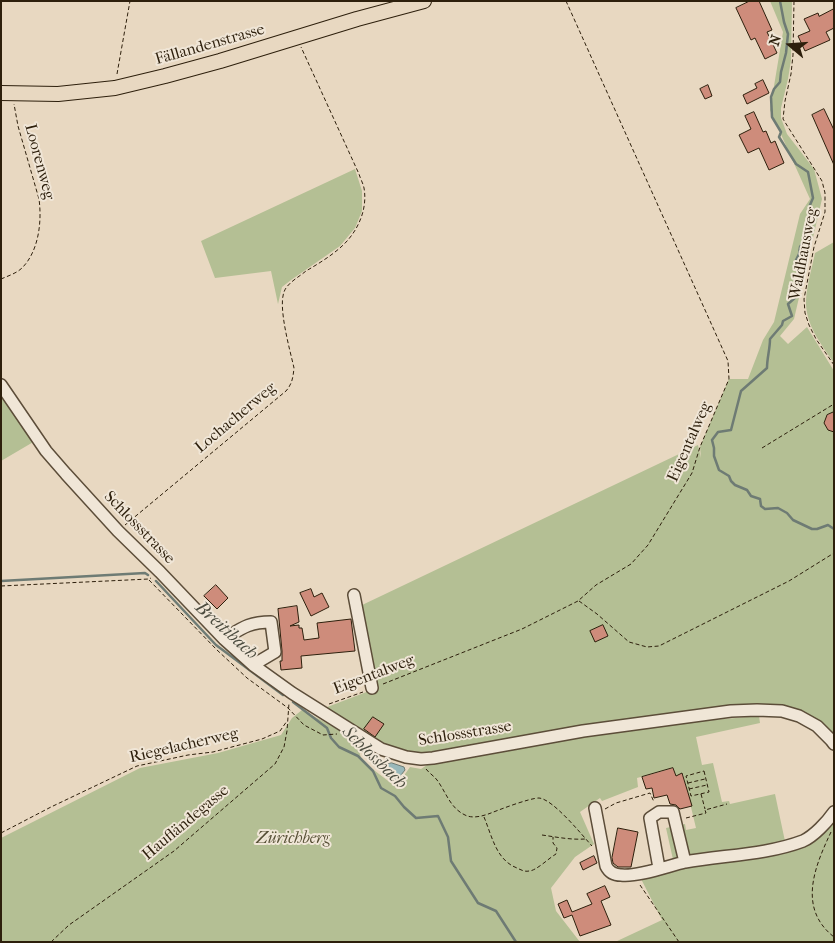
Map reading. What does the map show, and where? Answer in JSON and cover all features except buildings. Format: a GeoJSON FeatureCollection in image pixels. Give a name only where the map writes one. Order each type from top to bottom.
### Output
{"type":"FeatureCollection","features":[{"type":"Feature","properties":{"kind":"main road","name":"Fällandenstrasse"},"geometry":{"type":"LineString","coordinates":[[6,93],[58,94],[115,88],[174,74],[357,19],[424,1]]}},
{"type":"Feature","properties":{"kind":"street","name":"Schlossstrasse"},"geometry":{"type":"LineString","coordinates":[[1,385],[46,451],[118,531],[160,572],[220,646],[253,665],[316,709],[381,749],[406,757],[421,759],[637,723],[731,711],[758,710],[800,716],[817,726],[834,744]]}},
{"type":"Feature","properties":{"kind":"street"},"geometry":{"type":"LineString","coordinates":[[354,595],[372,688]]}},
{"type":"Feature","properties":{"kind":"street"},"geometry":{"type":"LineString","coordinates":[[220,646],[243,627],[258,622],[271,622],[275,652],[253,665]]}},
{"type":"Feature","properties":{"kind":"street"},"geometry":{"type":"LineString","coordinates":[[595,811],[608,871],[622,876],[685,862],[786,846],[805,840],[822,826],[834,812]]}},
{"type":"Feature","properties":{"kind":"street"},"geometry":{"type":"LineString","coordinates":[[659,868],[650,818],[659,812],[674,812],[685,862]]}},
{"type":"Feature","properties":{"kind":"path"},"geometry":{"type":"LineString","coordinates":[[115,88],[130,1]]}},
{"type":"Feature","properties":{"kind":"path","name":"Eigentalweg"},"geometry":{"type":"LineString","coordinates":[[316,709],[522,629],[578,601],[596,585],[631,564],[648,545],[692,473],[700,447],[730,379],[728,361],[566,1]]}},
{"type":"Feature","properties":{"kind":"path","name":"Waldhausweg"},"geometry":{"type":"LineString","coordinates":[[794,1],[793,55],[791,74],[784,101],[783,119],[822,181],[825,193],[825,212],[814,248],[804,299],[805,313],[809,325],[834,365]]}},
{"type":"Feature","properties":{"kind":"path","name":"Lochacherweg"},"geometry":{"type":"LineString","coordinates":[[118,531],[291,385],[294,368],[282,310],[282,299],[285,289],[293,280],[341,248],[351,237],[361,219],[364,208],[364,188],[297,37]]}},
{"type":"Feature","properties":{"kind":"path","name":"Loorenweg"},"geometry":{"type":"LineString","coordinates":[[1,279],[21,270],[30,258],[36,243],[41,212],[18,126],[15,106],[6,93]]}},
{"type":"Feature","properties":{"kind":"path"},"geometry":{"type":"LineString","coordinates":[[762,448],[834,404]]}},
{"type":"Feature","properties":{"kind":"path"},"geometry":{"type":"LineString","coordinates":[[578,601],[597,614],[629,642],[647,647],[659,646],[789,581],[834,553]]}},
{"type":"Feature","properties":{"kind":"path"},"geometry":{"type":"LineString","coordinates":[[1,586],[149,579],[160,572]]}},
{"type":"Feature","properties":{"kind":"path"},"geometry":{"type":"LineString","coordinates":[[149,579],[220,646],[247,678],[288,708],[304,725],[322,736],[335,734]]}},
{"type":"Feature","properties":{"kind":"path","name":"Haufländegasse"},"geometry":{"type":"LineString","coordinates":[[51,942],[69,925],[174,851],[274,764],[284,747],[288,708],[292,692]]}},
{"type":"Feature","properties":{"kind":"path","name":"Riegelacherweg"},"geometry":{"type":"LineString","coordinates":[[1,833],[136,766],[188,754],[214,752],[262,739],[280,731],[287,720]]}},
{"type":"Feature","properties":{"kind":"path"},"geometry":{"type":"LineString","coordinates":[[421,759],[423,766],[437,780],[452,805],[459,812],[467,816],[483,816],[532,799],[541,798],[557,809],[592,847]]}},
{"type":"Feature","properties":{"kind":"path"},"geometry":{"type":"LineString","coordinates":[[704,771],[706,779],[709,792],[691,796],[686,776],[704,771]]}},
{"type":"Feature","properties":{"kind":"path"},"geometry":{"type":"LineString","coordinates":[[688,783],[706,779]]}},
{"type":"Feature","properties":{"kind":"path"},"geometry":{"type":"LineString","coordinates":[[700,780],[701,786]]}},
{"type":"Feature","properties":{"kind":"path"},"geometry":{"type":"LineString","coordinates":[[689,789],[708,785]]}},
{"type":"Feature","properties":{"kind":"path"},"geometry":{"type":"LineString","coordinates":[[595,811],[650,793],[659,812]]}},
{"type":"Feature","properties":{"kind":"path"},"geometry":{"type":"LineString","coordinates":[[676,821],[706,813],[700,794]]}},
{"type":"Feature","properties":{"kind":"path"},"geometry":{"type":"LineString","coordinates":[[705,810],[727,804]]}},
{"type":"Feature","properties":{"kind":"path"},"geometry":{"type":"LineString","coordinates":[[483,816],[498,854],[510,866],[523,870],[529,871],[534,869],[556,854],[557,848],[553,843],[554,837]]}},
{"type":"Feature","properties":{"kind":"path"},"geometry":{"type":"LineString","coordinates":[[833,827],[820,856],[813,880],[813,905],[818,920],[826,931],[834,937]]}},
{"type":"Feature","properties":{"kind":"path"},"geometry":{"type":"LineString","coordinates":[[542,835],[578,840],[586,839]]}},
{"type":"Feature","properties":{"kind":"path"},"geometry":{"type":"LineString","coordinates":[[635,874],[636,879],[679,942]]}},
{"type":"Feature","properties":{"kind":"green space"},"geometry":{"type":"Polygon","coordinates":[[[770,1],[792,1],[791,60],[781,108],[781,118],[787,134],[814,169],[822,199],[794,319],[780,336],[788,344],[807,327],[834,371],[834,744],[799,716],[757,710],[421,754],[379,745],[322,709],[377,688],[360,606],[698,445],[701,458],[700,447],[729,379],[748,379],[763,340],[774,322],[800,214],[810,199],[770,110],[783,32],[770,1]]]}},
{"type":"Feature","properties":{"kind":"green space"},"geometry":{"type":"Polygon","coordinates":[[[355,169],[362,191],[362,211],[355,228],[340,246],[282,287],[278,304],[271,271],[215,278],[201,241],[355,169]]]}},
{"type":"Feature","properties":{"kind":"green space"},"geometry":{"type":"Polygon","coordinates":[[[834,242],[834,363],[811,325],[806,309],[806,300],[815,253],[834,242]]]}},
{"type":"Feature","properties":{"kind":"green space"},"geometry":{"type":"Polygon","coordinates":[[[1,391],[35,441],[1,461],[1,391]]]}},
{"type":"Feature","properties":{"kind":"green space","name":"Zürichberg"},"geometry":{"type":"Polygon","coordinates":[[[302,710],[355,738],[362,761],[396,787],[410,767],[421,769],[430,763],[631,727],[759,716],[760,723],[696,737],[702,765],[713,763],[722,802],[729,801],[730,804],[775,794],[786,846],[805,840],[834,812],[834,942],[615,942],[662,920],[639,875],[674,864],[666,828],[685,824],[686,830],[696,828],[683,774],[676,776],[673,768],[637,778],[638,787],[602,801],[600,798],[580,812],[594,844],[575,857],[551,888],[556,911],[580,942],[1,942],[1,838],[140,768],[218,753],[281,735],[292,718],[302,710]]]}},
{"type":"Feature","properties":{"kind":"water"},"geometry":{"type":"Polygon","coordinates":[[[392,763],[404,767],[405,770],[400,779],[395,780],[393,777],[386,775],[382,770],[386,764],[392,763]]]}},
{"type":"Feature","properties":{"kind":"waterway"},"geometry":{"type":"LineString","coordinates":[[780,1],[788,34],[780,82],[774,89],[771,97],[772,117],[781,132],[779,137],[796,164],[808,172],[813,198],[810,205],[811,215],[808,222],[810,231],[800,247],[796,260],[799,274],[795,289],[797,296],[788,304],[792,316],[783,321],[782,325],[770,339],[767,368],[741,391],[731,430],[718,432],[712,440],[714,456],[719,470],[729,476],[735,485],[747,490],[751,496],[760,499],[761,506],[765,509],[778,508],[787,513],[793,520],[812,529],[828,525],[834,529]]}},
{"type":"Feature","properties":{"kind":"waterway","name":"Breitibach"},"geometry":{"type":"LineString","coordinates":[[1,581],[145,573],[148,575]]}},
{"type":"Feature","properties":{"kind":"waterway","name":"Breitibach"},"geometry":{"type":"LineString","coordinates":[[156,581],[216,645],[283,695]]}},
{"type":"Feature","properties":{"kind":"waterway","name":"Schlossbach"},"geometry":{"type":"LineString","coordinates":[[293,702],[327,728],[331,738],[339,747],[358,756],[373,771],[381,788],[395,796],[416,818],[438,816],[448,837],[451,861],[478,903],[496,911],[516,942]]}}]}
